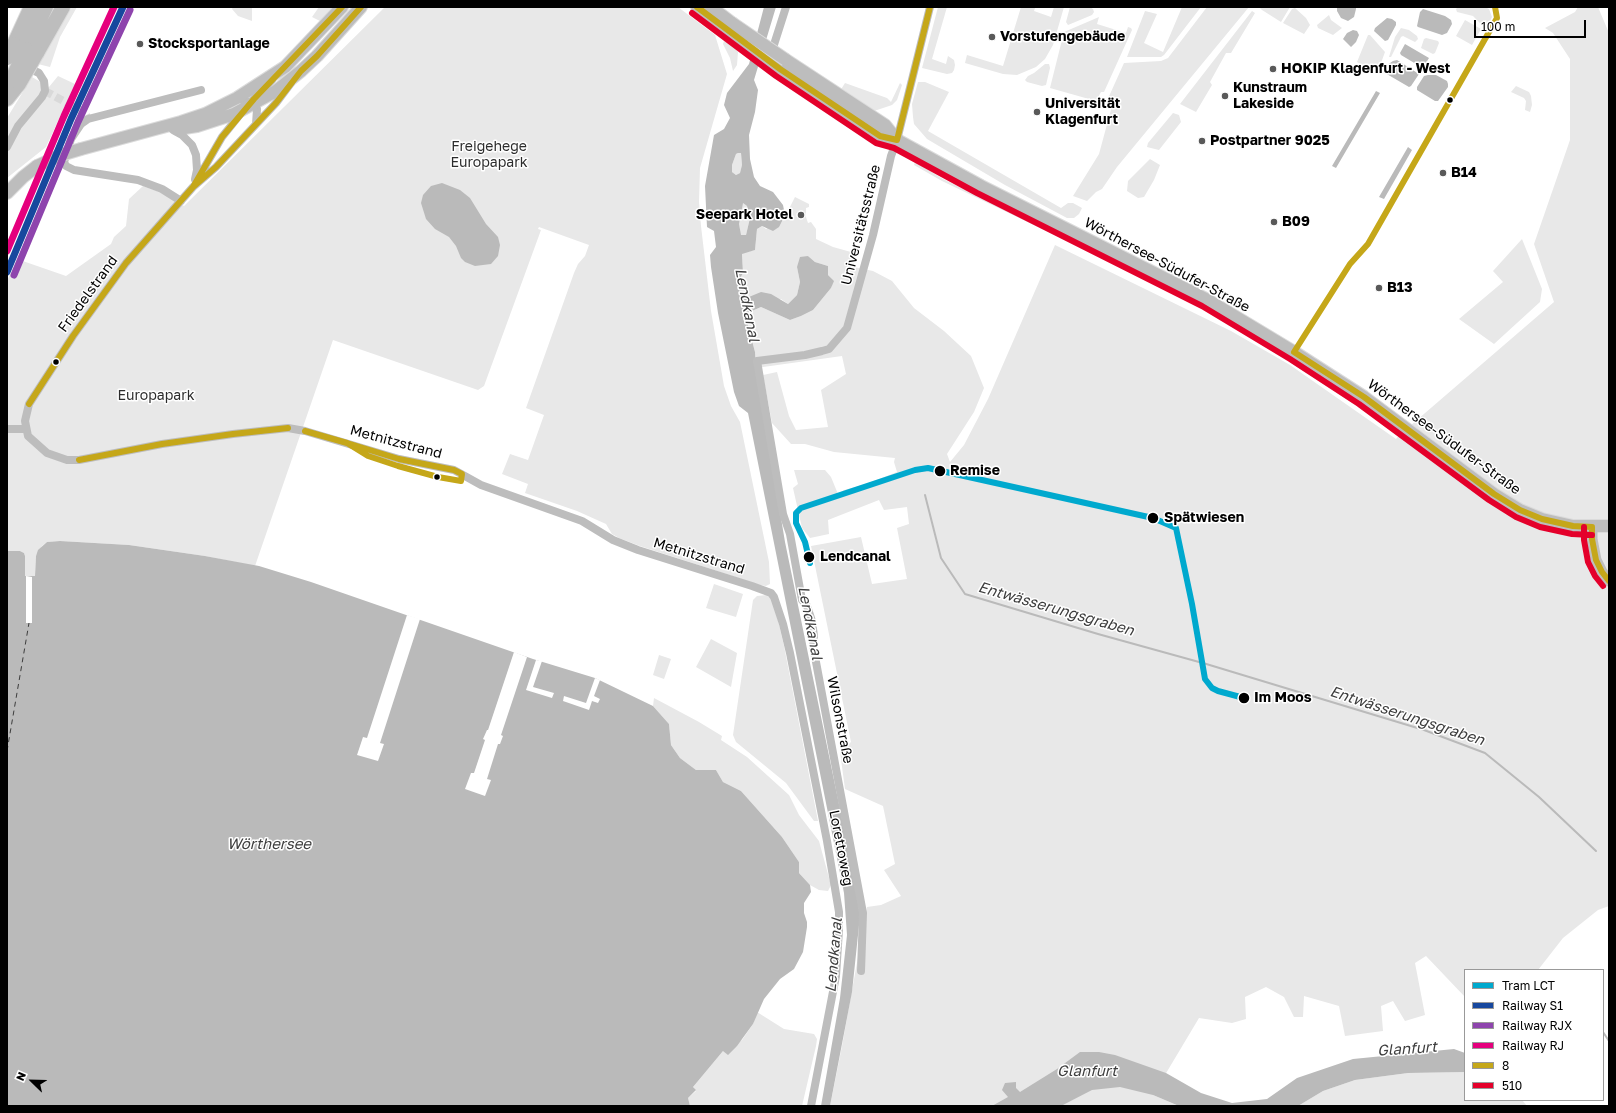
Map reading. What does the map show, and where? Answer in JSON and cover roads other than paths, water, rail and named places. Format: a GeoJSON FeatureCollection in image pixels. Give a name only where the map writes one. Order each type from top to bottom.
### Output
{"type":"FeatureCollection","features":[{"type":"Feature","properties":{"kind":"highway"},"geometry":{"type":"LineString","coordinates":[[26,49],[31,7]]}},
{"type":"Feature","properties":{"kind":"highway"},"geometry":{"type":"LineString","coordinates":[[7,99],[26,49],[46,7]]}},
{"type":"Feature","properties":{"kind":"highway"},"geometry":{"type":"LineString","coordinates":[[7,58],[26,49],[63,7]]}},
{"type":"Feature","properties":{"kind":"main road"},"geometry":{"type":"LineString","coordinates":[[7,193],[22,177],[37,166],[61,155],[141,134],[205,114],[237,98],[284,67],[342,7]]}},
{"type":"Feature","properties":{"kind":"main road"},"geometry":{"type":"LineString","coordinates":[[141,134],[197,126],[250,105],[276,91],[323,51],[361,7]]}},
{"type":"Feature","properties":{"kind":"main road","name":"Wörthersee-Südufer-Straße"},"geometry":{"type":"LineString","coordinates":[[697,7],[783,64],[885,126],[897,140],[981,186],[1212,303],[1294,352],[1364,397],[1494,494],[1520,510],[1542,519],[1573,526],[1609,526]]}},
{"type":"Feature","properties":{"kind":"main road","name":"Wörthersee-Südufer-Straße"},"geometry":{"type":"LineString","coordinates":[[712,7],[729,27]]}},
{"type":"Feature","properties":{"kind":"main road"},"geometry":{"type":"LineString","coordinates":[[1592,527],[1592,539],[1596,560],[1602,572],[1609,581]]}},
{"type":"Feature","properties":{"kind":"street"},"geometry":{"type":"LineString","coordinates":[[771,55],[786,7]]}},
{"type":"Feature","properties":{"kind":"street","name":"Universitätsstraße"},"geometry":{"type":"LineString","coordinates":[[757,360],[805,356],[828,349],[847,328],[873,235],[891,156],[897,140],[930,7]]}},
{"type":"Feature","properties":{"kind":"street"},"geometry":{"type":"LineString","coordinates":[[7,58],[39,73],[44,81],[45,91],[42,97],[18,126],[7,147]]}},
{"type":"Feature","properties":{"kind":"street","name":"Friedelstrand"},"geometry":{"type":"LineString","coordinates":[[193,187],[222,137],[284,67]]}},
{"type":"Feature","properties":{"kind":"street","name":"Friedelstrand"},"geometry":{"type":"LineString","coordinates":[[26,429],[25,421],[29,404],[73,336],[126,263],[193,187],[216,167],[276,103],[301,71]]}},
{"type":"Feature","properties":{"kind":"street"},"geometry":{"type":"LineString","coordinates":[[181,201],[162,189],[138,180],[74,170],[66,166],[64,162],[71,139],[78,128],[88,119],[201,90]]}},
{"type":"Feature","properties":{"kind":"street"},"geometry":{"type":"LineString","coordinates":[[237,98],[257,109],[256,124]]}},
{"type":"Feature","properties":{"kind":"street","name":"Friedelstrand"},"geometry":{"type":"LineString","coordinates":[[173,130],[187,139],[192,145],[196,155],[197,170],[193,187]]}},
{"type":"Feature","properties":{"kind":"street","name":"Wilsonstraße"},"geometry":{"type":"LineString","coordinates":[[757,360],[783,514],[790,534],[802,600],[807,606],[812,621],[814,636],[813,646],[863,913],[861,971]]}},
{"type":"Feature","properties":{"kind":"street","name":"Metnitzstrand"},"geometry":{"type":"LineString","coordinates":[[26,429],[28,436],[41,449],[56,457],[79,460],[162,444],[233,434],[288,428],[305,431],[406,461],[454,470],[481,485],[582,521],[614,540],[638,550],[766,590],[774,597]]}},
{"type":"Feature","properties":{"kind":"street"},"geometry":{"type":"LineString","coordinates":[[7,429],[26,429]]}},
{"type":"Feature","properties":{"kind":"street","name":"Lorettoweg"},"geometry":{"type":"LineString","coordinates":[[774,597],[783,624],[790,654],[830,856],[839,912],[840,930],[836,976],[811,1106]]}},
{"type":"Feature","properties":{"kind":"water","name":"Lendkanal"},"geometry":{"type":"Polygon","coordinates":[[[764,7],[776,7],[754,80],[758,90],[755,112],[749,135],[750,159],[754,177],[760,186],[773,192],[783,205],[785,215],[779,227],[773,231],[762,226],[757,229],[755,250],[742,254],[743,273],[738,282],[740,294],[744,299],[761,292],[771,294],[788,304],[797,295],[800,282],[797,267],[800,257],[808,256],[815,262],[828,266],[828,275],[834,281],[831,288],[813,310],[801,316],[790,320],[761,307],[745,314],[755,352],[756,368],[785,542],[854,877],[860,916],[852,992],[830,1106],[821,1106],[840,998],[847,935],[844,893],[748,413],[739,406],[734,392],[718,313],[711,267],[710,255],[716,247],[714,231],[707,227],[705,186],[714,135],[724,129],[730,118],[724,105],[727,93],[749,64],[764,7]],[[741,153],[736,154],[732,165],[732,172],[736,175],[740,173],[742,165],[741,153]],[[743,203],[739,224],[741,235],[746,235],[750,218],[747,206],[743,203]]]}},
{"type":"Feature","properties":{"kind":"water"},"geometry":{"type":"Polygon","coordinates":[[[1337,7],[1356,7],[1354,17],[1348,21],[1341,18],[1337,11],[1337,7]]]}},
{"type":"Feature","properties":{"kind":"water"},"geometry":{"type":"Polygon","coordinates":[[[1423,9],[1445,16],[1451,20],[1452,24],[1447,33],[1442,35],[1417,26],[1420,12],[1423,9]]]}},
{"type":"Feature","properties":{"kind":"water"},"geometry":{"type":"Polygon","coordinates":[[[1387,18],[1396,22],[1396,25],[1388,40],[1385,41],[1374,31],[1375,28],[1387,18]]]}},
{"type":"Feature","properties":{"kind":"water"},"geometry":{"type":"Polygon","coordinates":[[[1353,30],[1357,31],[1359,35],[1356,42],[1351,47],[1343,39],[1347,33],[1353,30]]]}},
{"type":"Feature","properties":{"kind":"water"},"geometry":{"type":"Polygon","coordinates":[[[1405,44],[1429,58],[1424,66],[1421,67],[1401,55],[1400,53],[1405,44]]]}},
{"type":"Feature","properties":{"kind":"water"},"geometry":{"type":"Polygon","coordinates":[[[1397,60],[1419,74],[1409,87],[1384,71],[1387,65],[1397,60]]]}},
{"type":"Feature","properties":{"kind":"water"},"geometry":{"type":"Polygon","coordinates":[[[1436,75],[1447,81],[1448,87],[1438,101],[1435,101],[1417,90],[1417,87],[1424,76],[1436,75]]]}},
{"type":"Feature","properties":{"kind":"water"},"geometry":{"type":"Polygon","coordinates":[[[1376,91],[1380,93],[1336,168],[1332,166],[1376,91]]]}},
{"type":"Feature","properties":{"kind":"water"},"geometry":{"type":"Polygon","coordinates":[[[1408,147],[1412,150],[1384,199],[1379,197],[1408,147]]]}},
{"type":"Feature","properties":{"kind":"water"},"geometry":{"type":"Polygon","coordinates":[[[442,183],[460,190],[470,198],[486,224],[498,237],[500,245],[498,256],[491,264],[475,266],[465,262],[461,258],[456,246],[449,237],[435,229],[426,219],[421,203],[423,195],[431,186],[442,183]]]}},
{"type":"Feature","properties":{"kind":"water","name":"Wörthersee"},"geometry":{"type":"Polygon","coordinates":[[[60,541],[129,545],[205,556],[259,566],[311,582],[533,659],[595,678],[653,706],[669,724],[671,745],[680,758],[696,770],[716,770],[723,782],[741,791],[782,837],[799,862],[799,873],[810,885],[811,892],[804,903],[804,913],[807,927],[803,952],[794,969],[780,979],[764,999],[753,1024],[737,1046],[728,1055],[723,1051],[693,1087],[696,1090],[688,1098],[690,1106],[7,1106],[7,551],[20,551],[24,553],[25,576],[35,576],[36,556],[38,550],[47,542],[60,541]]]}},
{"type":"Feature","properties":{"kind":"water","name":"Glanfurt"},"geometry":{"type":"Polygon","coordinates":[[[1454,1049],[1464,1053],[1464,1072],[1408,1073],[1355,1080],[1323,1091],[1298,1106],[1179,1106],[1153,1095],[1120,1087],[1092,1090],[1061,1106],[992,1106],[1008,1097],[1002,1090],[1005,1083],[1016,1082],[1016,1088],[1020,1092],[1057,1069],[1080,1052],[1099,1052],[1115,1055],[1166,1073],[1201,1093],[1232,1103],[1267,1099],[1297,1078],[1353,1059],[1454,1049]]]}},
{"type":"Feature","properties":{"kind":"waterway","name":"Entwässerungsgraben"},"geometry":{"type":"LineString","coordinates":[[925,495],[941,558],[965,594],[1098,634],[1199,662]]}},
{"type":"Feature","properties":{"kind":"waterway","name":"Entwässerungsgraben"},"geometry":{"type":"LineString","coordinates":[[1203,663],[1424,730],[1485,753],[1539,797],[1596,851]]}},
{"type":"Feature","properties":{"kind":"waterway"},"geometry":{"type":"LineString","coordinates":[[1604,1034],[1609,1041]]}},
{"type":"Feature","properties":{"kind":"tunnel"},"geometry":{"type":"LineString","coordinates":[[45,91],[85,113],[88,119]]}},
{"type":"Feature","properties":{"kind":"tram line","name":"LCT"},"geometry":{"type":"LineString","coordinates":[[810,563],[805,542],[796,523],[796,513],[801,508],[915,470],[928,468],[1153,518],[1176,528],[1192,604],[1205,679],[1212,688],[1218,691],[1244,698]]}},
{"type":"Feature","properties":{"kind":"rail line","name":"RJ"},"geometry":{"type":"LineString","coordinates":[[7,251],[64,116],[114,7]]}},
{"type":"Feature","properties":{"kind":"rail line","name":"S1"},"geometry":{"type":"LineString","coordinates":[[7,272],[71,119],[123,7]]}},
{"type":"Feature","properties":{"kind":"rail line","name":"RJX"},"geometry":{"type":"LineString","coordinates":[[14,275],[78,122],[130,10]]}},
{"type":"Feature","properties":{"kind":"place","name":"Vorstufengebäude"},"geometry":{"type":"Point","coordinates":[992,37]}},
{"type":"Feature","properties":{"kind":"place","name":"Stocksportanlage"},"geometry":{"type":"Point","coordinates":[140,44]}},
{"type":"Feature","properties":{"kind":"place","name":"HOKIP Klagenfurt - West"},"geometry":{"type":"Point","coordinates":[1273,69]}},
{"type":"Feature","properties":{"kind":"place","name":"Kunstraum Lakeside"},"geometry":{"type":"Point","coordinates":[1225,96]}},
{"type":"Feature","properties":{"kind":"place","name":"Universität Klagenfurt"},"geometry":{"type":"Point","coordinates":[1037,112]}},
{"type":"Feature","properties":{"kind":"place","name":"Postpartner 9025"},"geometry":{"type":"Point","coordinates":[1202,141]}},
{"type":"Feature","properties":{"kind":"place","name":"B14"},"geometry":{"type":"Point","coordinates":[1443,173]}},
{"type":"Feature","properties":{"kind":"place","name":"Seepark Hotel"},"geometry":{"type":"Point","coordinates":[801,215]}},
{"type":"Feature","properties":{"kind":"place","name":"B09"},"geometry":{"type":"Point","coordinates":[1274,222]}},
{"type":"Feature","properties":{"kind":"place","name":"B13"},"geometry":{"type":"Point","coordinates":[1379,288]}},
{"type":"Feature","properties":{"kind":"place","name":"Remise"},"geometry":{"type":"Point","coordinates":[940,471]}},
{"type":"Feature","properties":{"kind":"place","name":"Spätwiesen"},"geometry":{"type":"Point","coordinates":[1153,518]}},
{"type":"Feature","properties":{"kind":"place","name":"Lendcanal"},"geometry":{"type":"Point","coordinates":[809,557]}},
{"type":"Feature","properties":{"kind":"place","name":"Im Moos"},"geometry":{"type":"Point","coordinates":[1244,698]}},
{"type":"Feature","properties":{"kind":"park label","name":"Freigehege Europapark"},"geometry":{"type":"Point","coordinates":[489,156]}},
{"type":"Feature","properties":{"kind":"park label","name":"Europapark"},"geometry":{"type":"Point","coordinates":[156,396]}}]}
